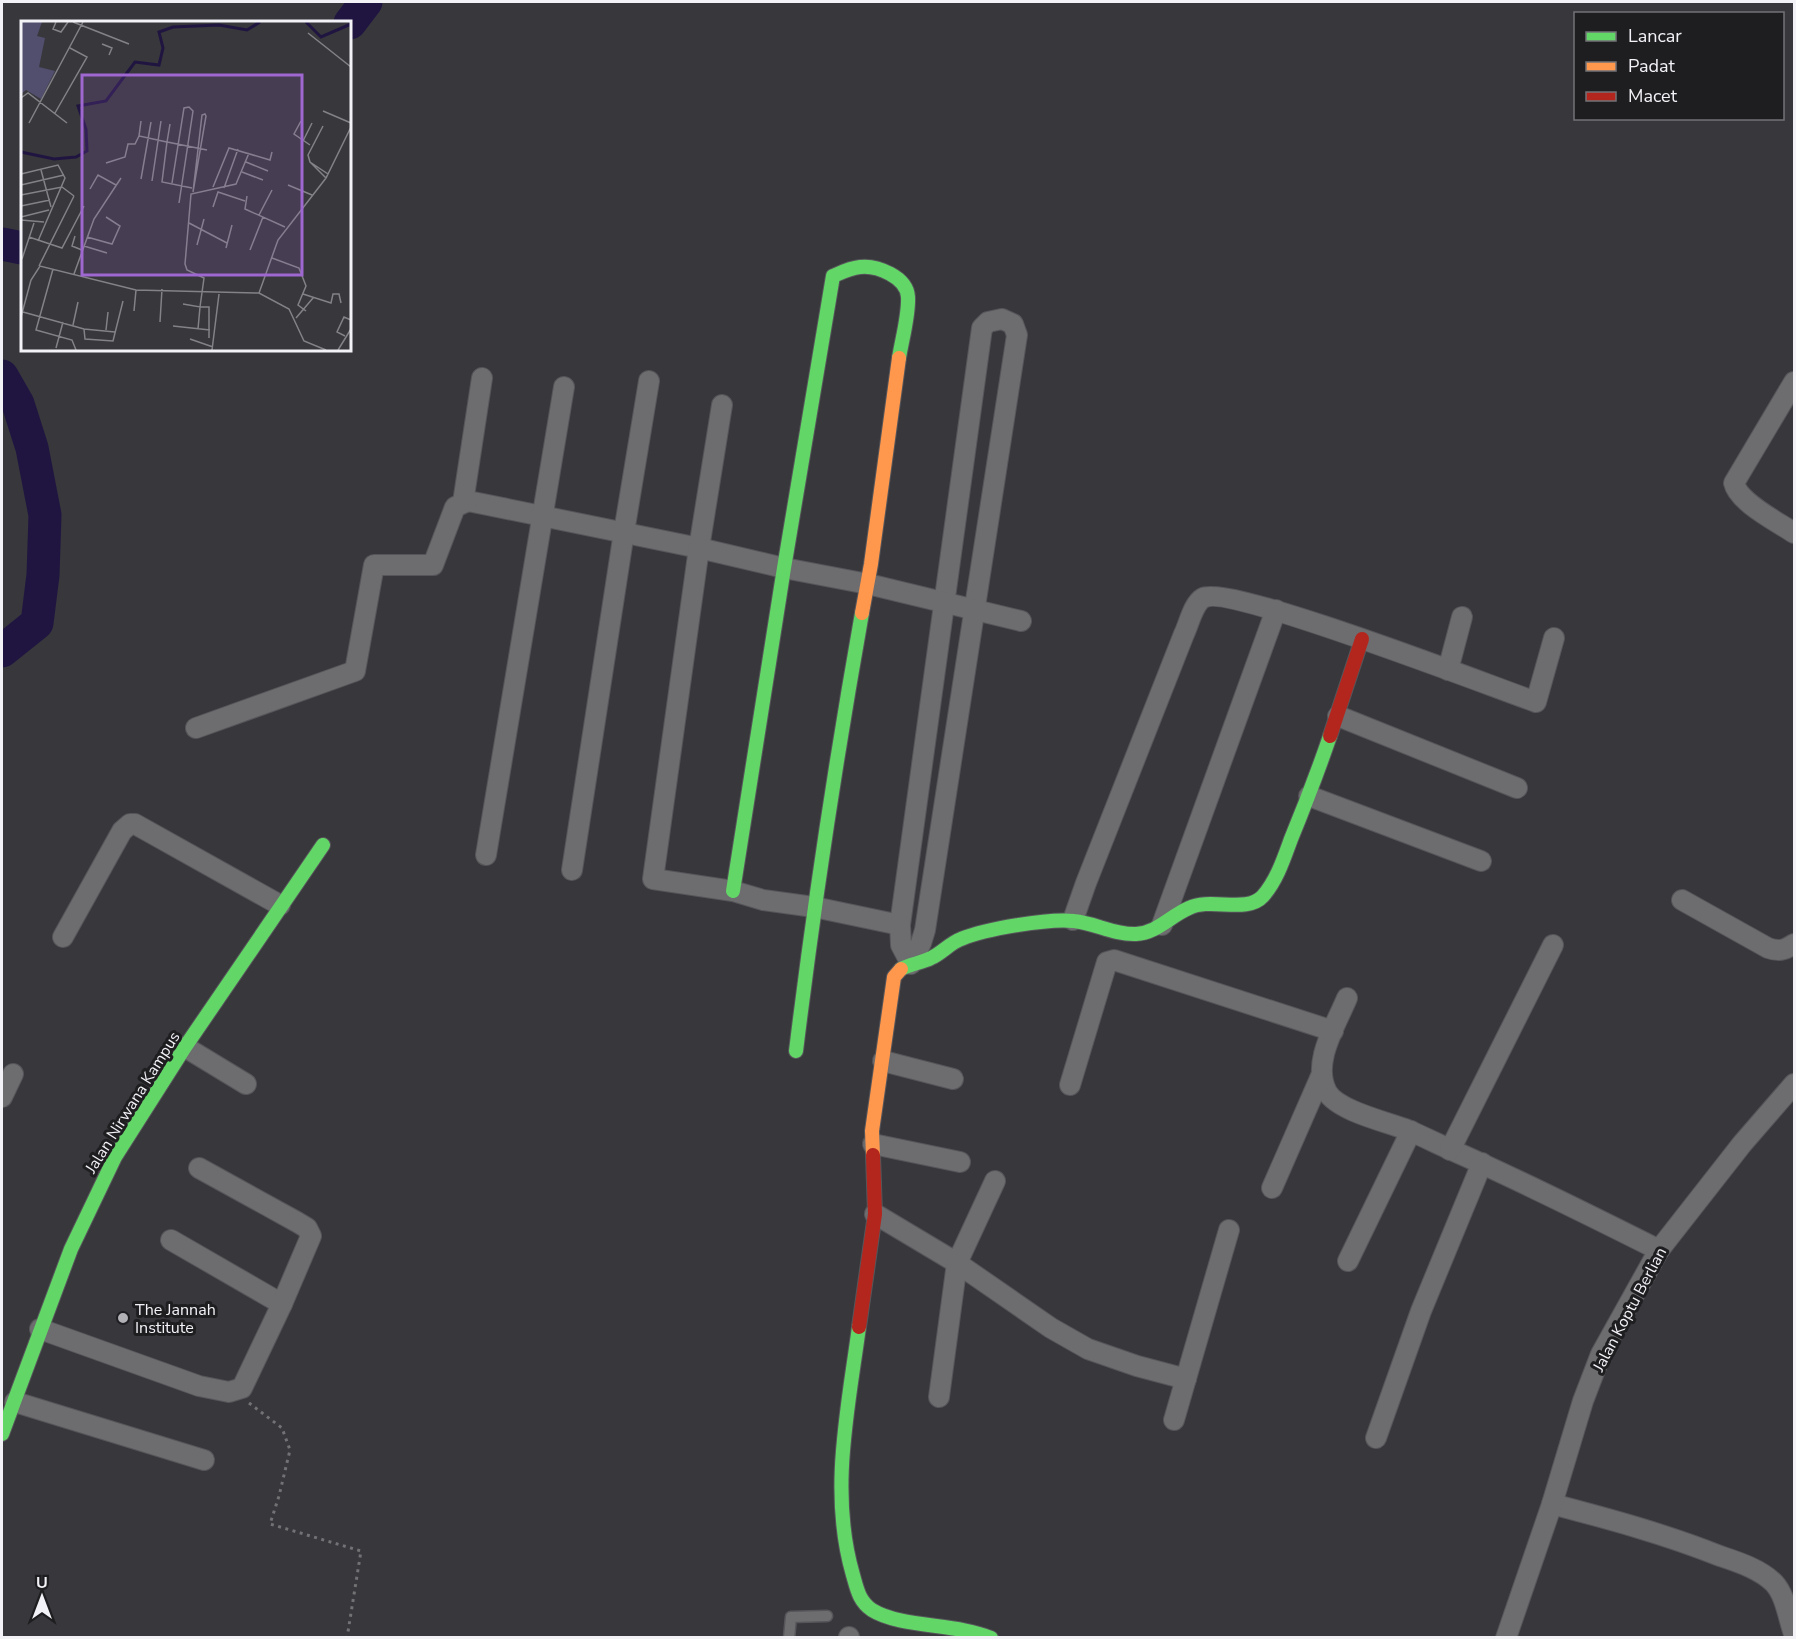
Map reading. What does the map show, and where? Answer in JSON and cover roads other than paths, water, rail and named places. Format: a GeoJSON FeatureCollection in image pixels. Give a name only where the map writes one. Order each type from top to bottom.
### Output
{"type":"FeatureCollection","features":[{"type":"Feature","properties":{"kind":"street"},"geometry":{"type":"LineString","coordinates":[[733,891],[833,276],[851,268],[874,267],[897,277],[905,286],[908,296],[868,584],[841,734],[814,907],[796,1051]]}},
{"type":"Feature","properties":{"kind":"street"},"geometry":{"type":"LineString","coordinates":[[1002,319],[1013,324],[1017,335],[925,930],[911,964],[901,945],[900,925],[982,328],[988,322],[1002,319]]}},
{"type":"Feature","properties":{"kind":"street"},"geometry":{"type":"LineString","coordinates":[[468,501],[464,496],[482,378]]}},
{"type":"Feature","properties":{"kind":"street"},"geometry":{"type":"LineString","coordinates":[[573,870],[649,381]]}},
{"type":"Feature","properties":{"kind":"street"},"geometry":{"type":"LineString","coordinates":[[1794,382],[1734,483],[1744,499],[1794,533]]}},
{"type":"Feature","properties":{"kind":"street"},"geometry":{"type":"LineString","coordinates":[[486,855],[564,387]]}},
{"type":"Feature","properties":{"kind":"street"},"geometry":{"type":"LineString","coordinates":[[722,405],[699,548],[652,879],[733,891],[764,900],[814,907],[900,925]]}},
{"type":"Feature","properties":{"kind":"street"},"geometry":{"type":"LineString","coordinates":[[196,728],[355,671],[374,565],[433,565],[455,507],[468,501],[868,584],[1021,621]]}},
{"type":"Feature","properties":{"kind":"street"},"geometry":{"type":"LineString","coordinates":[[1073,920],[1198,602],[1208,597],[1215,597],[1276,610],[1536,702],[1554,638]]}},
{"type":"Feature","properties":{"kind":"street"},"geometry":{"type":"LineString","coordinates":[[1162,925],[1276,610]]}},
{"type":"Feature","properties":{"kind":"street"},"geometry":{"type":"LineString","coordinates":[[1448,670],[1462,617]]}},
{"type":"Feature","properties":{"kind":"street"},"geometry":{"type":"LineString","coordinates":[[990,1638],[975,1631],[898,1619],[878,1613],[862,1603],[855,1587],[846,1552],[841,1510],[840,1458],[875,1214],[872,1131],[894,977],[898,970],[929,959],[963,937],[1001,929],[1073,920],[1124,934],[1147,933],[1181,910],[1206,903],[1253,903],[1261,898],[1279,869],[1309,796],[1338,716],[1362,639]]}},
{"type":"Feature","properties":{"kind":"street"},"geometry":{"type":"LineString","coordinates":[[1338,716],[1517,788]]}},
{"type":"Feature","properties":{"kind":"street"},"geometry":{"type":"LineString","coordinates":[[1309,796],[1481,861]]}},
{"type":"Feature","properties":{"kind":"street"},"geometry":{"type":"LineString","coordinates":[[63,937],[122,831],[130,825],[135,825],[280,905]]}},
{"type":"Feature","properties":{"kind":"street","name":"Jalan Nirwana Kampus"},"geometry":{"type":"LineString","coordinates":[[2,1434],[71,1249],[115,1157],[184,1047],[323,844]]}},
{"type":"Feature","properties":{"kind":"street"},"geometry":{"type":"LineString","coordinates":[[1682,900],[1768,948],[1777,951],[1785,950],[1794,944]]}},
{"type":"Feature","properties":{"kind":"street"},"geometry":{"type":"LineString","coordinates":[[1450,1150],[1553,945]]}},
{"type":"Feature","properties":{"kind":"street"},"geometry":{"type":"LineString","coordinates":[[1071,1085],[1107,962],[1114,960],[1333,1031]]}},
{"type":"Feature","properties":{"kind":"street"},"geometry":{"type":"LineString","coordinates":[[1272,1188],[1321,1076],[1322,1064],[1333,1031],[1347,998]]}},
{"type":"Feature","properties":{"kind":"street"},"geometry":{"type":"LineString","coordinates":[[184,1047],[246,1084]]}},
{"type":"Feature","properties":{"kind":"street"},"geometry":{"type":"LineString","coordinates":[[883,1061],[953,1079]]}},
{"type":"Feature","properties":{"kind":"street"},"geometry":{"type":"LineString","coordinates":[[2,1097],[13,1074]]}},
{"type":"Feature","properties":{"kind":"street"},"geometry":{"type":"LineString","coordinates":[[1321,1076],[1328,1094],[1344,1107],[1410,1131],[1482,1163],[1659,1250]]}},
{"type":"Feature","properties":{"kind":"street","name":"Jalan Koptu Berlian"},"geometry":{"type":"LineString","coordinates":[[1506,1638],[1552,1504],[1583,1401],[1601,1354],[1659,1250],[1742,1144],[1794,1084]]}},
{"type":"Feature","properties":{"kind":"street"},"geometry":{"type":"LineString","coordinates":[[1348,1261],[1410,1131]]}},
{"type":"Feature","properties":{"kind":"street"},"geometry":{"type":"LineString","coordinates":[[873,1144],[960,1162]]}},
{"type":"Feature","properties":{"kind":"street"},"geometry":{"type":"LineString","coordinates":[[1376,1438],[1421,1311],[1482,1163]]}},
{"type":"Feature","properties":{"kind":"street"},"geometry":{"type":"LineString","coordinates":[[40,1329],[200,1386],[233,1391],[242,1388],[309,1243],[310,1233],[297,1222],[199,1168]]}},
{"type":"Feature","properties":{"kind":"street"},"geometry":{"type":"LineString","coordinates":[[939,1397],[957,1263],[995,1181]]}},
{"type":"Feature","properties":{"kind":"street"},"geometry":{"type":"LineString","coordinates":[[875,1214],[957,1263],[1051,1328],[1088,1349],[1137,1366],[1186,1379]]}},
{"type":"Feature","properties":{"kind":"street"},"geometry":{"type":"LineString","coordinates":[[1174,1419],[1229,1230]]}},
{"type":"Feature","properties":{"kind":"street"},"geometry":{"type":"LineString","coordinates":[[171,1240],[282,1304]]}},
{"type":"Feature","properties":{"kind":"street"},"geometry":{"type":"LineString","coordinates":[[15,1402],[204,1460]]}},
{"type":"Feature","properties":{"kind":"street"},"geometry":{"type":"LineString","coordinates":[[1552,1504],[1638,1527],[1737,1562],[1762,1575],[1771,1581],[1780,1592],[1794,1634]]}},
{"type":"Feature","properties":{"kind":"lane"},"geometry":{"type":"LineString","coordinates":[[789,1638],[790,1617],[826,1616]]}},
{"type":"Feature","properties":{"kind":"waterway"},"geometry":{"type":"LineString","coordinates":[[351,22],[366,2]]}},
{"type":"Feature","properties":{"kind":"waterway"},"geometry":{"type":"LineString","coordinates":[[2,244],[21,248]]}},
{"type":"Feature","properties":{"kind":"waterway"},"geometry":{"type":"LineString","coordinates":[[2,376],[18,404],[32,448],[45,515],[43,575],[37,623],[2,651]]}},
{"type":"Feature","properties":{"kind":"place","name":"The Jannah Institute"},"geometry":{"type":"Point","coordinates":[123,1318]}}]}
